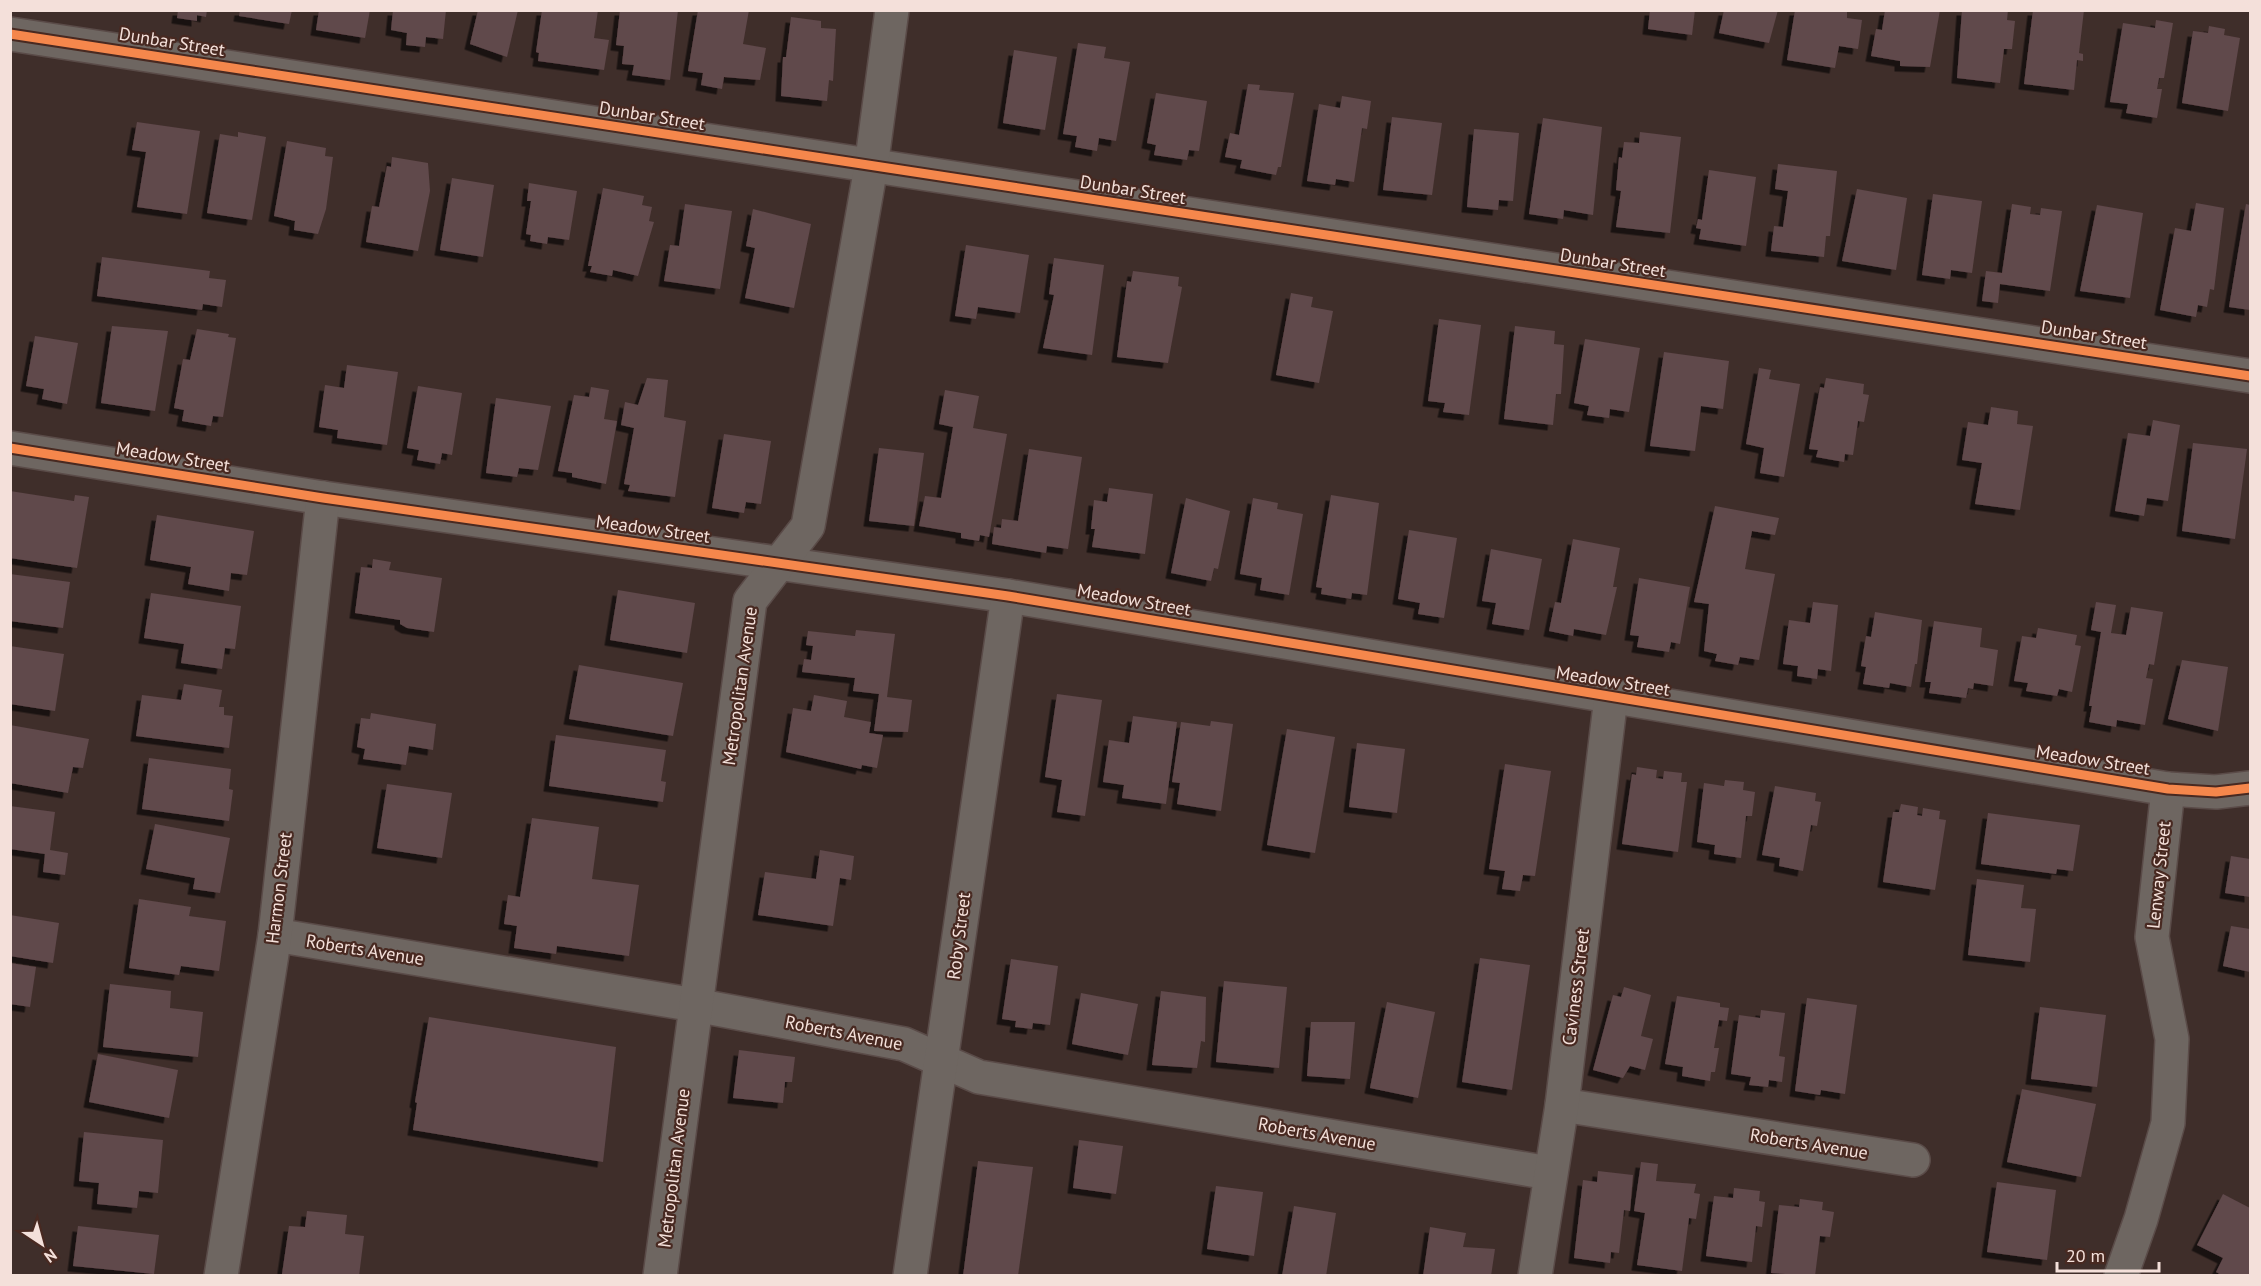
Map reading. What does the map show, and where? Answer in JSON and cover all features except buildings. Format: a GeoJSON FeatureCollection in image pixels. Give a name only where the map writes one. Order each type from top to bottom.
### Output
{"type":"FeatureCollection","features":[{"type":"Feature","properties":{"kind":"street","name":"Metropolitan Avenue"},"geometry":{"type":"LineString","coordinates":[[660,1275],[750,601],[781,564],[808,526],[871,167],[892,10]]}},
{"type":"Feature","properties":{"kind":"street","name":"Dunbar Street"},"geometry":{"type":"LineString","coordinates":[[10,34],[2250,376]]}},
{"type":"Feature","properties":{"kind":"street","name":"Meadow Street"},"geometry":{"type":"LineString","coordinates":[[10,448],[322,498],[1008,596],[2168,789],[2216,792],[2250,788]]}},
{"type":"Feature","properties":{"kind":"street","name":"Harmon Street"},"geometry":{"type":"LineString","coordinates":[[221,1275],[275,935],[322,498]]}},
{"type":"Feature","properties":{"kind":"street","name":"Roby Street"},"geometry":{"type":"LineString","coordinates":[[910,1275],[943,1060],[972,833],[1008,596]]}},
{"type":"Feature","properties":{"kind":"street","name":"Caviness Street"},"geometry":{"type":"LineString","coordinates":[[1535,1275],[1549,1173],[1562,1105],[1611,697]]}},
{"type":"Feature","properties":{"kind":"street","name":"Lenway Street"},"geometry":{"type":"LineString","coordinates":[[2121,1275],[2141,1219],[2168,1123],[2172,1039],[2152,937],[2168,789]]}},
{"type":"Feature","properties":{"kind":"street","name":"Roberts Avenue"},"geometry":{"type":"LineString","coordinates":[[275,935],[696,1005],[904,1044],[979,1077],[1549,1173]]}},
{"type":"Feature","properties":{"kind":"street","name":"Roberts Avenue"},"geometry":{"type":"LineString","coordinates":[[1562,1105],[1913,1160]]}},
{"type":"Feature","properties":{"kind":"cycle path"},"geometry":{"type":"LineString","coordinates":[[10,34],[2250,376]]}},
{"type":"Feature","properties":{"kind":"cycle path"},"geometry":{"type":"LineString","coordinates":[[10,448],[323,498],[1008,596],[2168,789],[2216,792],[2250,788]]}}]}
